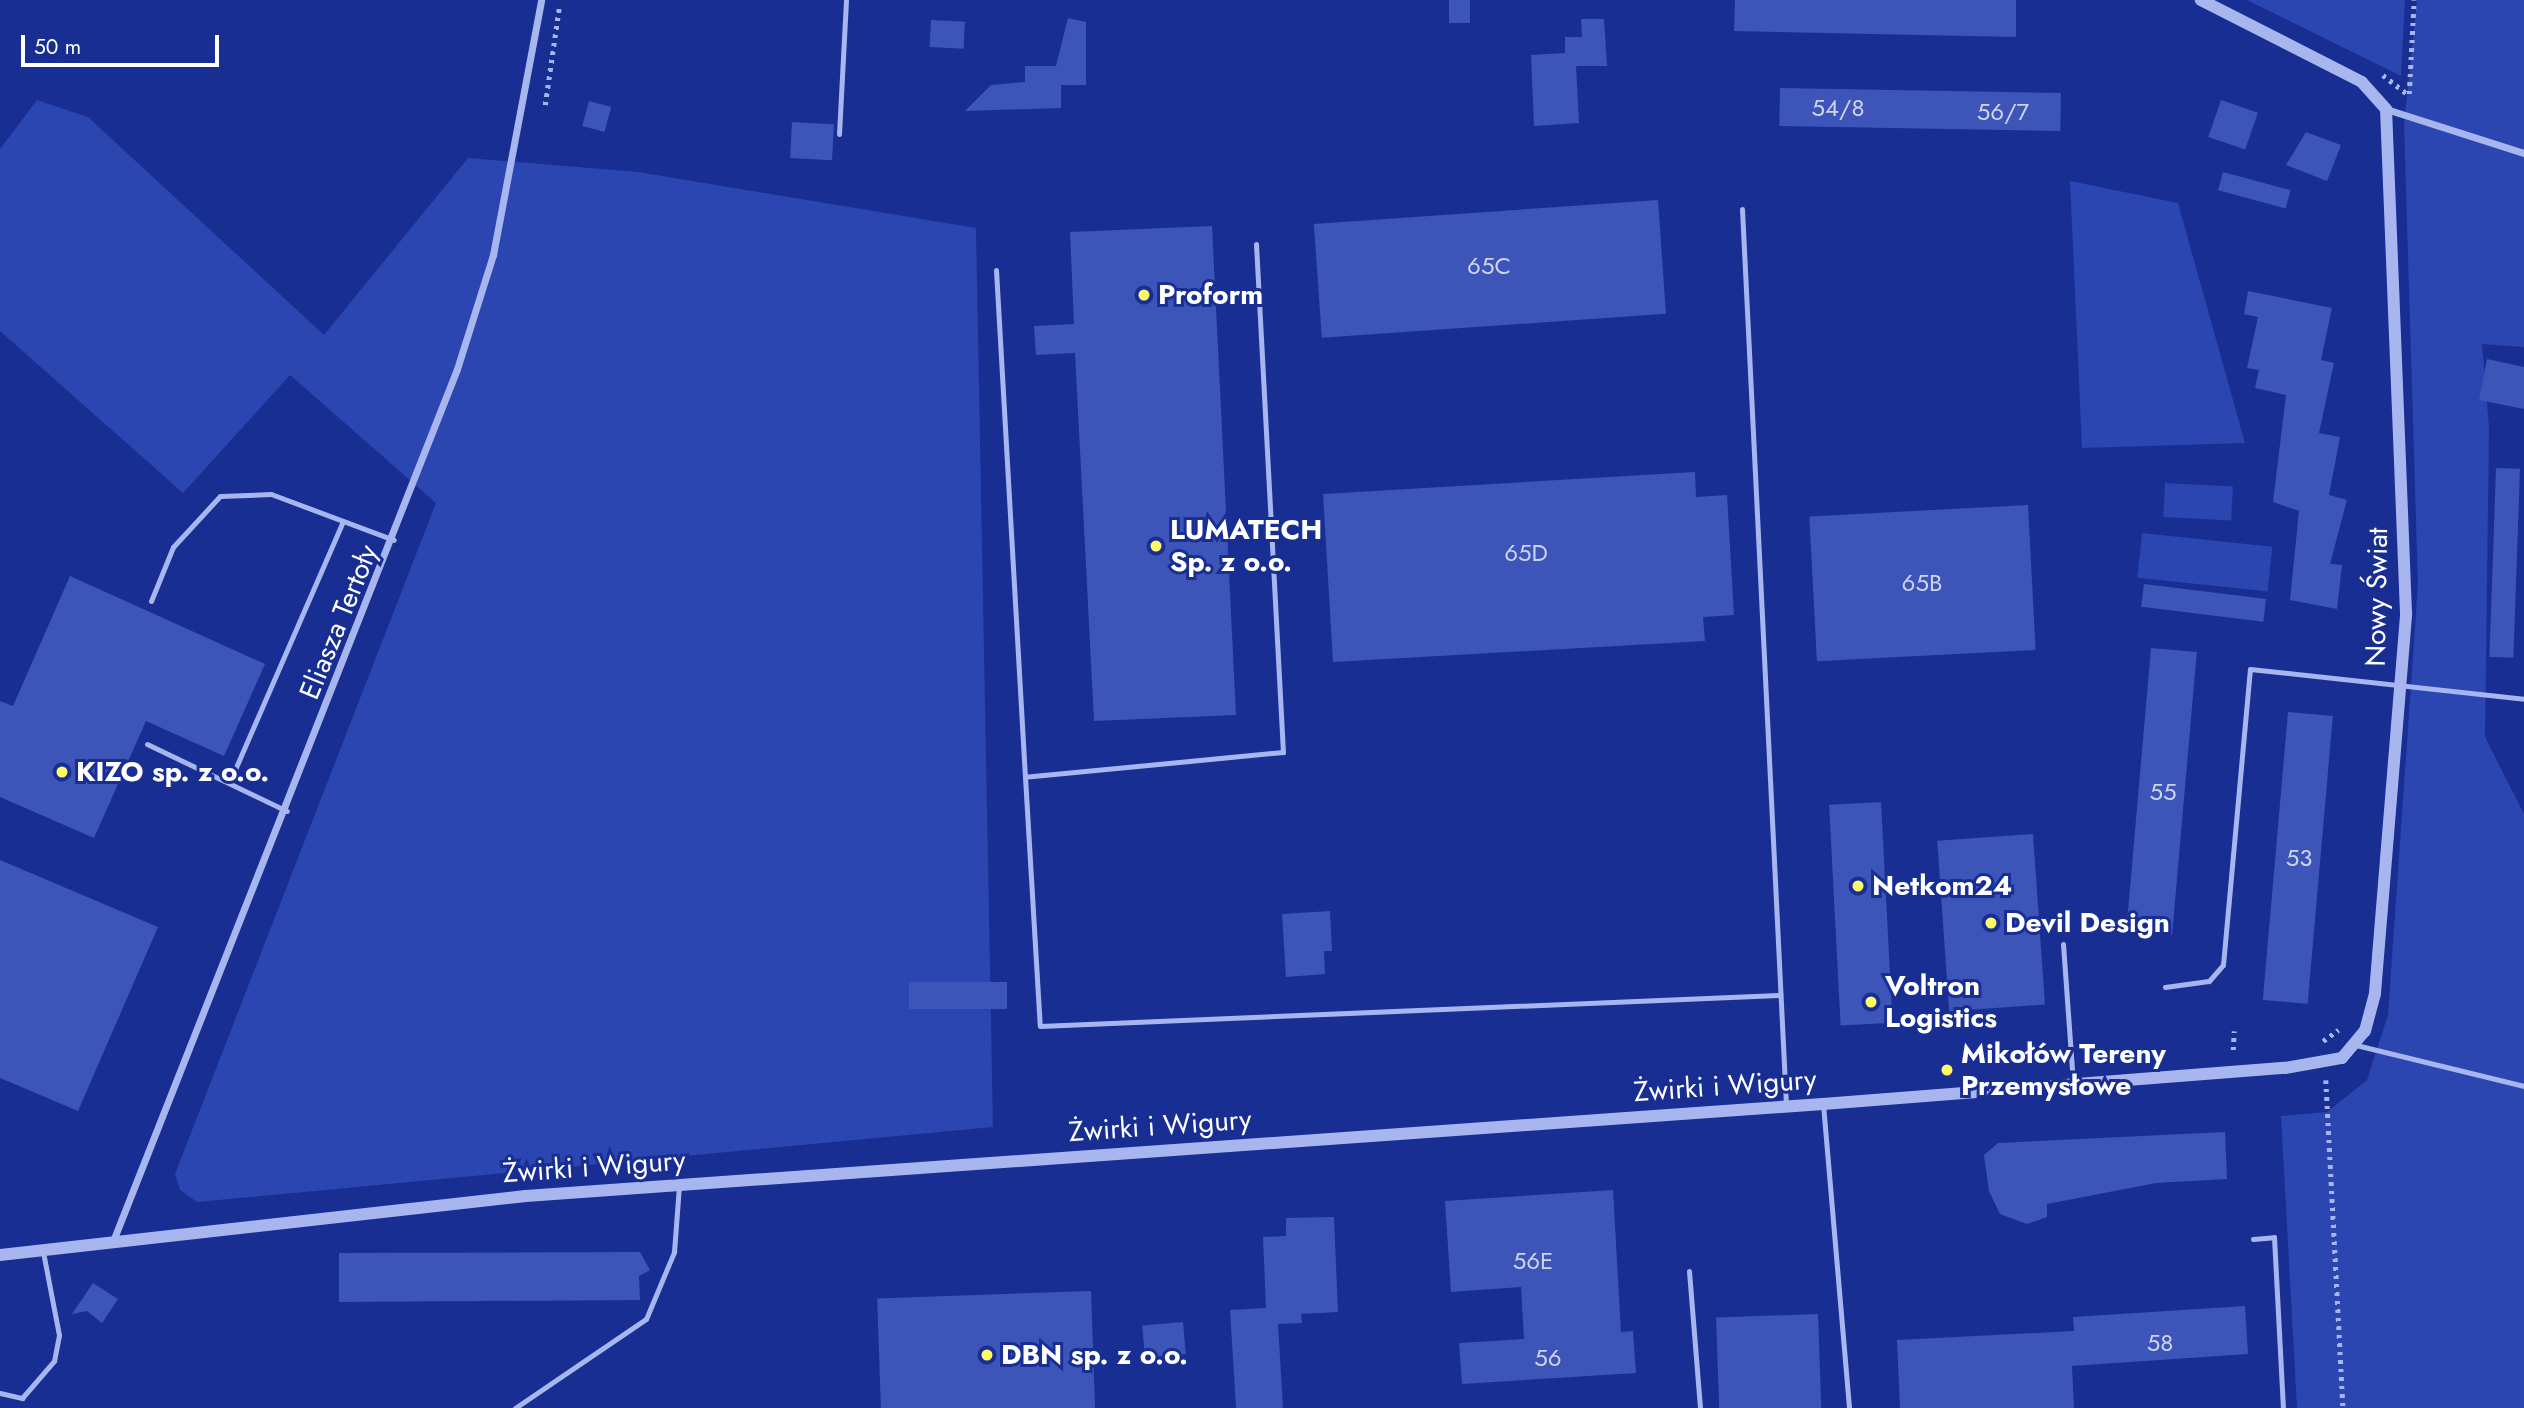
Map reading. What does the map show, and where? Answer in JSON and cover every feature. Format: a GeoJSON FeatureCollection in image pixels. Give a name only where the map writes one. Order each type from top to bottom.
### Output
{"type":"FeatureCollection","features":[{"type":"Feature","properties":{"kind":"street","name":"Eliasza Tertoły"},"geometry":{"type":"LineString","coordinates":[[113,1241],[288,811],[394,540],[493,256],[541,0]]}},
{"type":"Feature","properties":{"kind":"street"},"geometry":{"type":"LineString","coordinates":[[2201,0],[2362,82],[2386,109],[2409,112],[2524,153]]}},
{"type":"Feature","properties":{"kind":"street","name":"Nowy Świat"},"geometry":{"type":"LineString","coordinates":[[2356,1045],[2375,993],[2406,613],[2386,109]]}},
{"type":"Feature","properties":{"kind":"street"},"geometry":{"type":"LineString","coordinates":[[2325,1064],[2356,1045]]}},
{"type":"Feature","properties":{"kind":"street","name":"Żwirki i Wigury"},"geometry":{"type":"LineString","coordinates":[[0,1255],[113,1241],[679,1185],[1823,1104],[2325,1064]]}},
{"type":"Feature","properties":{"kind":"lane"},"geometry":{"type":"LineString","coordinates":[[839,134],[846,0]]}},
{"type":"Feature","properties":{"kind":"lane"},"geometry":{"type":"LineString","coordinates":[[1742,209],[1778,995],[1786,1106]]}},
{"type":"Feature","properties":{"kind":"lane"},"geometry":{"type":"LineString","coordinates":[[1025,777],[1283,752],[1256,244]]}},
{"type":"Feature","properties":{"kind":"lane"},"geometry":{"type":"LineString","coordinates":[[996,270],[1040,1026],[1778,995]]}},
{"type":"Feature","properties":{"kind":"lane"},"geometry":{"type":"LineString","coordinates":[[151,601],[173,547],[219,496],[271,494],[394,540]]}},
{"type":"Feature","properties":{"kind":"lane"},"geometry":{"type":"LineString","coordinates":[[230,781],[343,521]]}},
{"type":"Feature","properties":{"kind":"lane"},"geometry":{"type":"LineString","coordinates":[[2165,987],[2197,986],[2223,965],[2250,669],[2399,689],[2524,699]]}},
{"type":"Feature","properties":{"kind":"lane"},"geometry":{"type":"LineString","coordinates":[[146,744],[230,781],[288,811]]}},
{"type":"Feature","properties":{"kind":"lane"},"geometry":{"type":"LineString","coordinates":[[2063,944],[2073,1082]]}},
{"type":"Feature","properties":{"kind":"lane"},"geometry":{"type":"LineString","coordinates":[[2356,1045],[2524,1086]]}},
{"type":"Feature","properties":{"kind":"lane"},"geometry":{"type":"LineString","coordinates":[[1823,1104],[1849,1408]]}},
{"type":"Feature","properties":{"kind":"lane"},"geometry":{"type":"LineString","coordinates":[[515,1408],[646,1319],[674,1252],[679,1185]]}},
{"type":"Feature","properties":{"kind":"lane"},"geometry":{"type":"LineString","coordinates":[[2253,1239],[2274,1237],[2283,1408]]}},
{"type":"Feature","properties":{"kind":"lane"},"geometry":{"type":"LineString","coordinates":[[0,1393],[22,1398],[54,1361],[60,1335],[42,1250]]}},
{"type":"Feature","properties":{"kind":"lane"},"geometry":{"type":"LineString","coordinates":[[1689,1271],[1700,1408]]}},
{"type":"Feature","properties":{"kind":"path"},"geometry":{"type":"LineString","coordinates":[[545,105],[560,0]]}},
{"type":"Feature","properties":{"kind":"path"},"geometry":{"type":"LineString","coordinates":[[2409,112],[2414,0]]}},
{"type":"Feature","properties":{"kind":"path"},"geometry":{"type":"LineString","coordinates":[[2309,1048],[2342,1027]]}},
{"type":"Feature","properties":{"kind":"path"},"geometry":{"type":"LineString","coordinates":[[2233,1049],[2234,1031]]}},
{"type":"Feature","properties":{"kind":"path"},"geometry":{"type":"LineString","coordinates":[[2219,1057],[2237,1056]]}},
{"type":"Feature","properties":{"kind":"path"},"geometry":{"type":"LineString","coordinates":[[2325,1064],[2343,1408]]}},
{"type":"Feature","properties":{"kind":"shaded area"},"geometry":{"type":"Polygon","coordinates":[[[2247,0],[2405,0],[2401,76],[2247,0]]]}},
{"type":"Feature","properties":{"kind":"shaded area"},"geometry":{"type":"Polygon","coordinates":[[[2417,0],[2524,0],[2524,347],[2482,344],[2489,427],[2485,737],[2524,814],[2524,1408],[2297,1408],[2281,1116],[2327,1112],[2367,1080],[2388,1015],[2418,585],[2404,124],[2417,0]]]}},
{"type":"Feature","properties":{"kind":"shaded area"},"geometry":{"type":"Polygon","coordinates":[[[37,100],[88,117],[324,335],[468,158],[638,172],[976,228],[993,1127],[197,1202],[180,1190],[175,1174],[436,503],[290,375],[183,493],[0,331],[0,149],[37,100]]]}},
{"type":"Feature","properties":{"kind":"shaded area"},"geometry":{"type":"Polygon","coordinates":[[[2070,181],[2178,203],[2245,443],[2082,448],[2070,181]]]}},
{"type":"Feature","properties":{"kind":"shaded area"},"geometry":{"type":"Polygon","coordinates":[[[2165,483],[2233,487],[2231,521],[2163,517],[2165,483]]]}},
{"type":"Feature","properties":{"kind":"shaded area"},"geometry":{"type":"Polygon","coordinates":[[[2142,533],[2272,547],[2268,591],[2137,578],[2142,533]]]}},
{"type":"Feature","properties":{"kind":"building"},"geometry":{"type":"Polygon","coordinates":[[[1449,0],[1470,0],[1470,23],[1449,23],[1449,0]]]}},
{"type":"Feature","properties":{"kind":"building"},"geometry":{"type":"Polygon","coordinates":[[[1735,0],[2016,0],[2016,37],[1734,31],[1735,0]]]}},
{"type":"Feature","properties":{"kind":"building"},"geometry":{"type":"Polygon","coordinates":[[[1068,18],[1086,22],[1086,85],[1061,85],[1061,108],[965,111],[991,85],[1025,82],[1025,66],[1056,66],[1068,18]]]}},
{"type":"Feature","properties":{"kind":"building"},"geometry":{"type":"Polygon","coordinates":[[[1581,19],[1604,19],[1607,66],[1576,66],[1579,123],[1534,126],[1531,55],[1565,53],[1565,37],[1582,37],[1581,19]]]}},
{"type":"Feature","properties":{"kind":"building"},"geometry":{"type":"Polygon","coordinates":[[[931,20],[965,22],[964,49],[930,47],[931,20]]]}},
{"type":"Feature","properties":{"kind":"building"},"geometry":{"type":"Polygon","coordinates":[[[1780,88],[2061,93],[2060,131],[1779,126],[1780,88]]]}},
{"type":"Feature","properties":{"kind":"building"},"geometry":{"type":"Polygon","coordinates":[[[2221,100],[2258,113],[2245,150],[2208,137],[2221,100]]]}},
{"type":"Feature","properties":{"kind":"building"},"geometry":{"type":"Polygon","coordinates":[[[589,101],[611,107],[604,132],[582,126],[589,101]]]}},
{"type":"Feature","properties":{"kind":"building"},"geometry":{"type":"Polygon","coordinates":[[[792,122],[834,124],[832,160],[790,158],[792,122]]]}},
{"type":"Feature","properties":{"kind":"building"},"geometry":{"type":"Polygon","coordinates":[[[2306,132],[2341,145],[2327,181],[2286,165],[2306,132]]]}},
{"type":"Feature","properties":{"kind":"building"},"geometry":{"type":"Polygon","coordinates":[[[2223,172],[2291,190],[2286,208],[2218,190],[2223,172]]]}},
{"type":"Feature","properties":{"kind":"building"},"geometry":{"type":"Polygon","coordinates":[[[1658,200],[1666,314],[1322,338],[1314,224],[1658,200]]]}},
{"type":"Feature","properties":{"kind":"building","name":"LUMATECH Sp. z o.o."},"geometry":{"type":"Polygon","coordinates":[[[1212,226],[1236,715],[1094,721],[1075,353],[1036,355],[1034,326],[1074,324],[1070,232],[1212,226]]]}},
{"type":"Feature","properties":{"kind":"building"},"geometry":{"type":"Polygon","coordinates":[[[2248,291],[2332,308],[2321,360],[2334,363],[2319,433],[2340,437],[2329,495],[2347,500],[2330,564],[2342,565],[2337,609],[2290,600],[2299,511],[2273,502],[2286,395],[2255,388],[2259,370],[2247,368],[2258,317],[2244,314],[2248,291]]]}},
{"type":"Feature","properties":{"kind":"building"},"geometry":{"type":"Polygon","coordinates":[[[2487,359],[2524,367],[2524,409],[2479,400],[2487,359]]]}},
{"type":"Feature","properties":{"kind":"building"},"geometry":{"type":"Polygon","coordinates":[[[2496,468],[2520,469],[2513,658],[2489,657],[2496,468]]]}},
{"type":"Feature","properties":{"kind":"building"},"geometry":{"type":"Polygon","coordinates":[[[1695,472],[1696,497],[1727,495],[1734,615],[1703,617],[1705,641],[1333,662],[1323,494],[1695,472]]]}},
{"type":"Feature","properties":{"kind":"building"},"geometry":{"type":"Polygon","coordinates":[[[2028,505],[2036,650],[1817,661],[1809,516],[2028,505]]]}},
{"type":"Feature","properties":{"kind":"building"},"geometry":{"type":"Polygon","coordinates":[[[70,576],[265,664],[224,756],[146,721],[94,838],[0,797],[0,701],[13,706],[70,576]]]}},
{"type":"Feature","properties":{"kind":"building"},"geometry":{"type":"Polygon","coordinates":[[[2144,584],[2266,599],[2263,622],[2141,607],[2144,584]]]}},
{"type":"Feature","properties":{"kind":"building"},"geometry":{"type":"Polygon","coordinates":[[[2151,648],[2197,652],[2172,935],[2126,931],[2151,648]]]}},
{"type":"Feature","properties":{"kind":"building"},"geometry":{"type":"Polygon","coordinates":[[[2288,712],[2333,716],[2308,1004],[2263,1000],[2288,712]]]}},
{"type":"Feature","properties":{"kind":"building"},"geometry":{"type":"Polygon","coordinates":[[[1881,802],[1893,1023],[1841,1025],[1829,805],[1881,802]]]}},
{"type":"Feature","properties":{"kind":"building","name":"Devil Design"},"geometry":{"type":"Polygon","coordinates":[[[2033,834],[2045,1005],[1949,1011],[1937,841],[2033,834]]]}},
{"type":"Feature","properties":{"kind":"building"},"geometry":{"type":"Polygon","coordinates":[[[0,860],[158,927],[78,1111],[0,1078],[0,860]]]}},
{"type":"Feature","properties":{"kind":"building"},"geometry":{"type":"Polygon","coordinates":[[[1330,911],[1332,951],[1324,951],[1325,974],[1286,977],[1282,914],[1330,911]]]}},
{"type":"Feature","properties":{"kind":"building"},"geometry":{"type":"Polygon","coordinates":[[[909,982],[1007,982],[1007,1009],[909,1009],[909,982]]]}},
{"type":"Feature","properties":{"kind":"building"},"geometry":{"type":"Polygon","coordinates":[[[2225,1132],[2227,1179],[2156,1183],[2047,1204],[2047,1217],[2027,1224],[2000,1214],[1989,1191],[1984,1155],[1998,1143],[2225,1132]]]}},
{"type":"Feature","properties":{"kind":"building"},"geometry":{"type":"Polygon","coordinates":[[[1613,1190],[1621,1332],[1633,1331],[1636,1373],[1462,1384],[1459,1343],[1524,1339],[1521,1287],[1451,1292],[1445,1201],[1613,1190]]]}},
{"type":"Feature","properties":{"kind":"building"},"geometry":{"type":"Polygon","coordinates":[[[1334,1217],[1338,1312],[1301,1314],[1302,1323],[1278,1324],[1283,1408],[1236,1408],[1230,1310],[1266,1308],[1263,1237],[1286,1236],[1286,1218],[1334,1217]]]}},
{"type":"Feature","properties":{"kind":"building"},"geometry":{"type":"Polygon","coordinates":[[[640,1252],[650,1270],[639,1276],[640,1300],[339,1302],[339,1253],[640,1252]]]}},
{"type":"Feature","properties":{"kind":"building"},"geometry":{"type":"Polygon","coordinates":[[[93,1283],[118,1299],[102,1323],[87,1311],[72,1314],[93,1283]]]}},
{"type":"Feature","properties":{"kind":"building","name":"DBN sp. z o.o."},"geometry":{"type":"Polygon","coordinates":[[[1091,1291],[1095,1408],[881,1408],[877,1298],[1091,1291]]]}},
{"type":"Feature","properties":{"kind":"building"},"geometry":{"type":"Polygon","coordinates":[[[2245,1306],[2248,1354],[2072,1366],[2074,1408],[1900,1408],[1897,1340],[2074,1331],[2073,1317],[2245,1306]]]}},
{"type":"Feature","properties":{"kind":"building"},"geometry":{"type":"Polygon","coordinates":[[[1818,1314],[1821,1408],[1719,1408],[1716,1318],[1818,1314]]]}},
{"type":"Feature","properties":{"kind":"building"},"geometry":{"type":"Polygon","coordinates":[[[1183,1322],[1186,1354],[1145,1357],[1142,1326],[1183,1322]]]}},
{"type":"Feature","properties":{"kind":"place","name":"Proform"},"geometry":{"type":"Point","coordinates":[1144,295]}},
{"type":"Feature","properties":{"kind":"place","name":"LUMATECH Sp. z o.o."},"geometry":{"type":"Point","coordinates":[1156,546]}},
{"type":"Feature","properties":{"kind":"place","name":"KIZO sp. z o.o."},"geometry":{"type":"Point","coordinates":[62,772]}},
{"type":"Feature","properties":{"kind":"place","name":"Netkom24"},"geometry":{"type":"Point","coordinates":[1858,886]}},
{"type":"Feature","properties":{"kind":"place","name":"Devil Design"},"geometry":{"type":"Point","coordinates":[1991,923]}},
{"type":"Feature","properties":{"kind":"place","name":"Voltron Logistics"},"geometry":{"type":"Point","coordinates":[1871,1002]}},
{"type":"Feature","properties":{"kind":"place","name":"Mikołów Tereny Przemysłowe"},"geometry":{"type":"Point","coordinates":[1947,1070]}},
{"type":"Feature","properties":{"kind":"place","name":"DBN sp. z o.o."},"geometry":{"type":"Point","coordinates":[987,1355]}}]}
